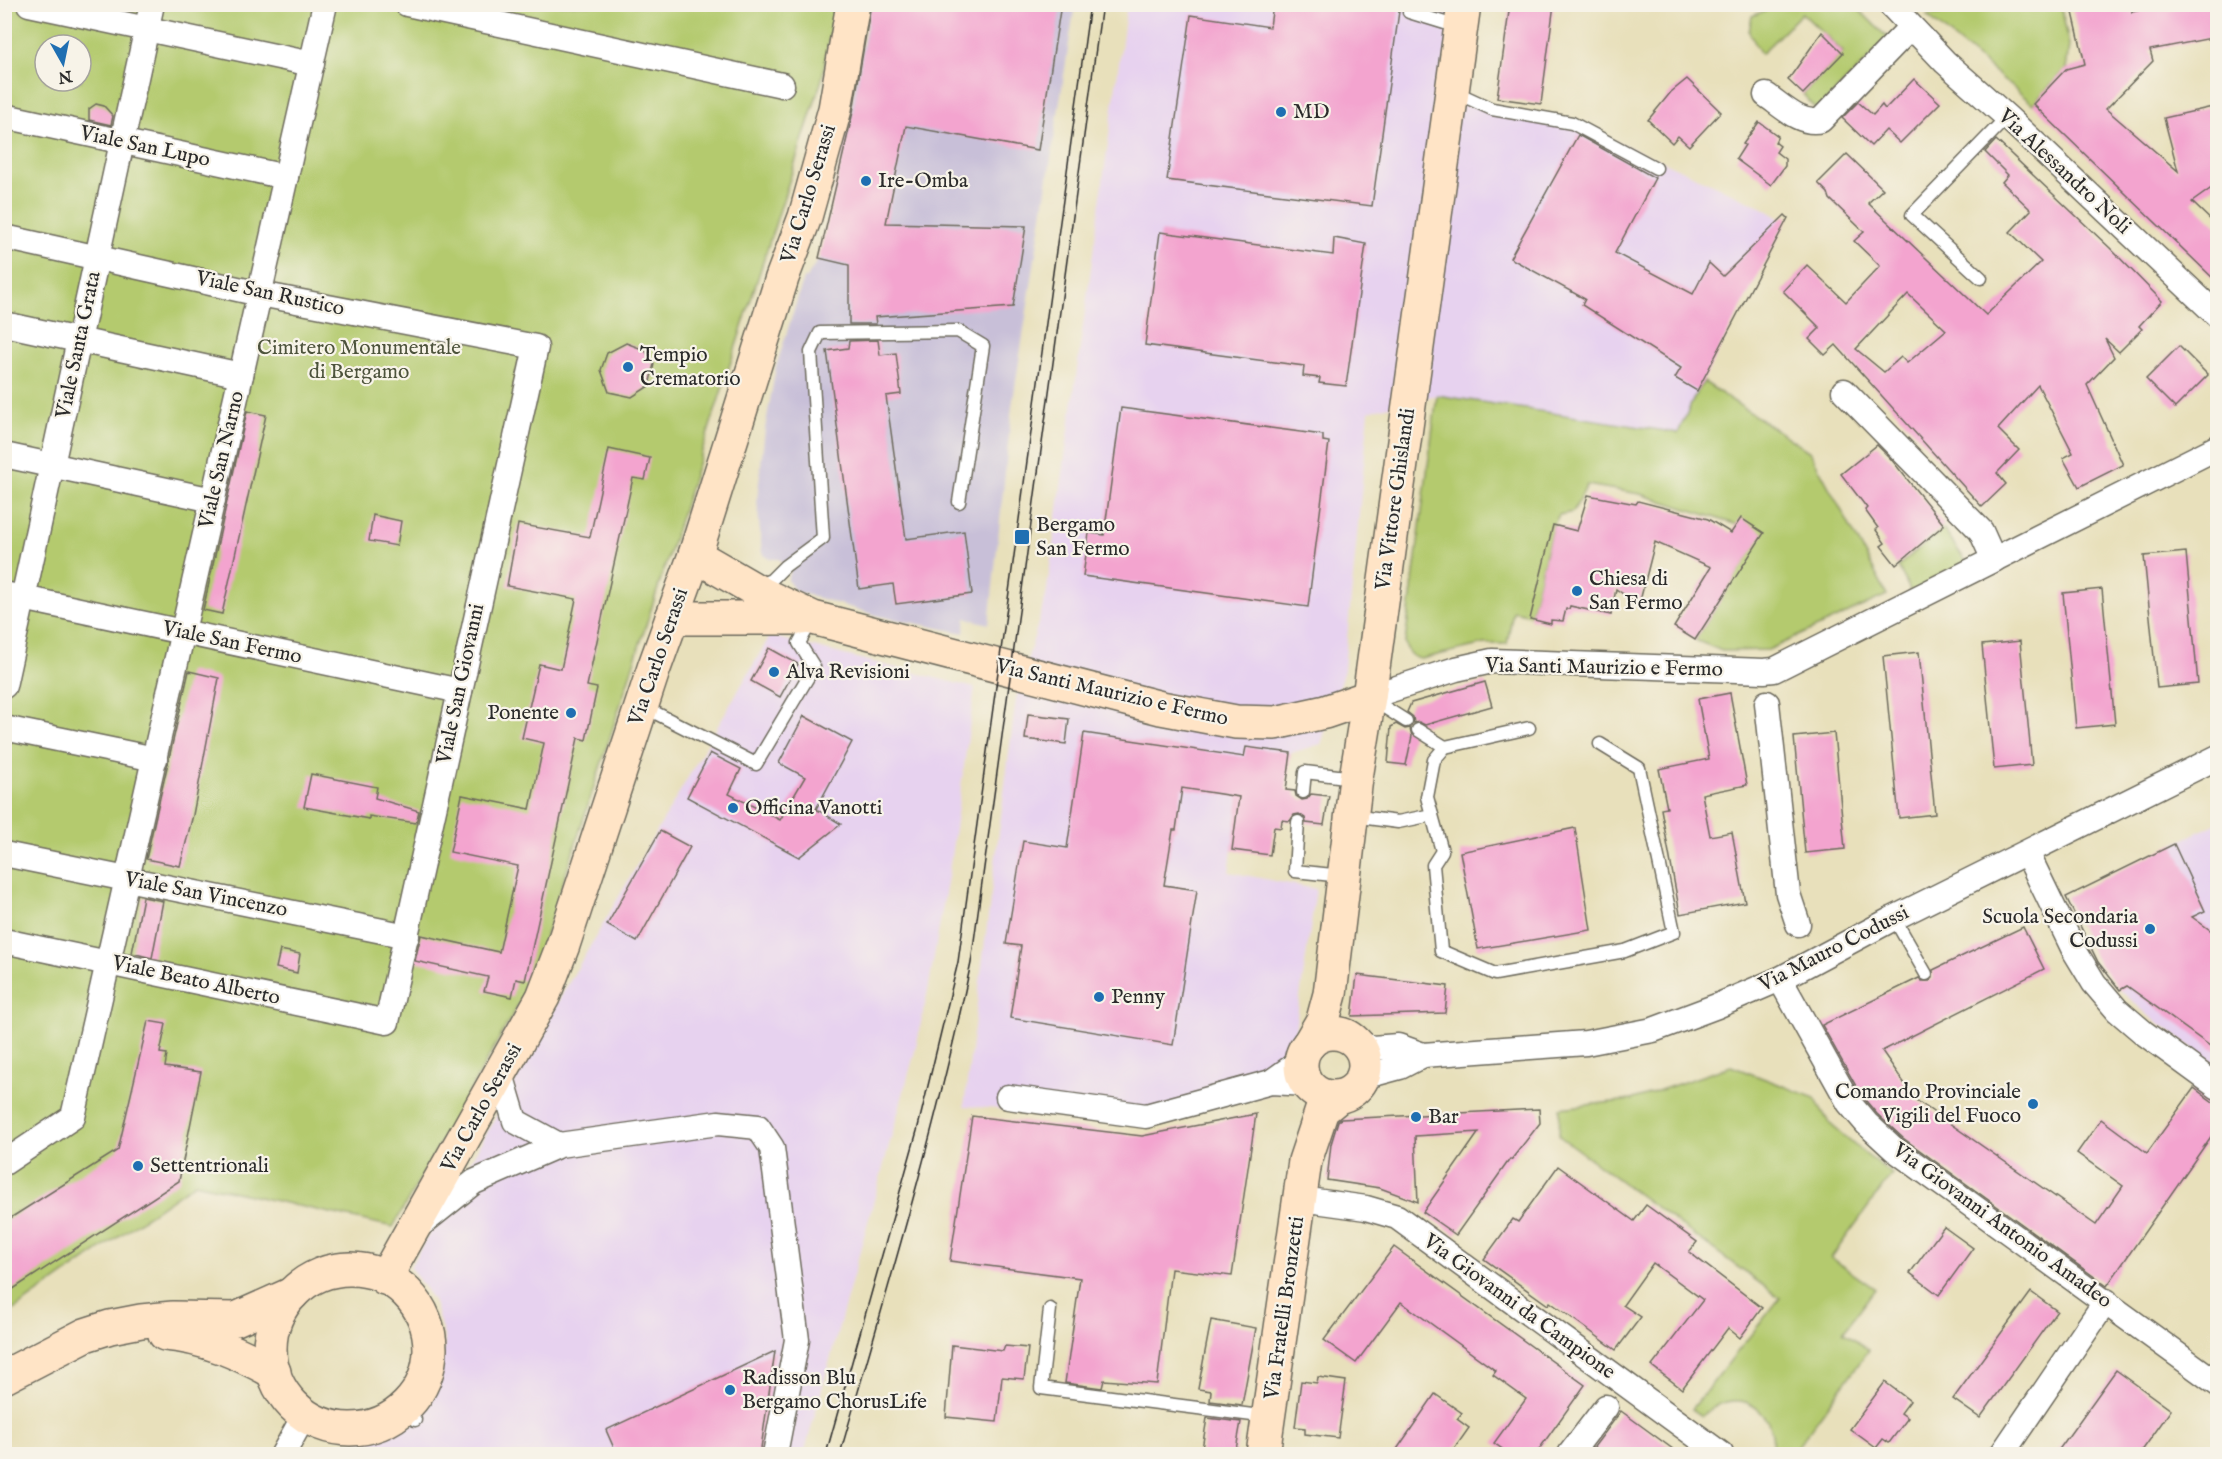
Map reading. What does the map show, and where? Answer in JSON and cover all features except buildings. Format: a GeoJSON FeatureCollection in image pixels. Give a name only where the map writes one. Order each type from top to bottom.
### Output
{"type":"FeatureCollection","features":[{"type":"Feature","properties":{"kind":"street"},"geometry":{"type":"LineString","coordinates":[[30,4],[312,64]]}},
{"type":"Feature","properties":{"kind":"street","name":"Viale Santa Grata"},"geometry":{"type":"LineString","coordinates":[[4,686],[14,596],[52,465],[152,4]]}},
{"type":"Feature","properties":{"kind":"street","name":"Viale San Narno"},"geometry":{"type":"LineString","coordinates":[[4,1163],[73,1117],[325,4]]}},
{"type":"Feature","properties":{"kind":"street"},"geometry":{"type":"LineString","coordinates":[[407,4],[782,85]]}},
{"type":"Feature","properties":{"kind":"street","name":"Via Carlo Serassi"},"geometry":{"type":"LineString","coordinates":[[385,1278],[543,997],[694,555],[782,278],[808,206],[835,109],[853,4]]}},
{"type":"Feature","properties":{"kind":"street","name":"Via Alessandro Noli"},"geometry":{"type":"LineString","coordinates":[[1890,4],[1946,62],[2217,316]]}},
{"type":"Feature","properties":{"kind":"street","name":"Via Vittore Ghislandi"},"geometry":{"type":"LineString","coordinates":[[1313,1073],[1330,994],[1356,778],[1462,16]]}},
{"type":"Feature","properties":{"kind":"street"},"geometry":{"type":"LineString","coordinates":[[1766,95],[1802,119],[1811,122],[1821,120],[1911,27]]}},
{"type":"Feature","properties":{"kind":"street","name":"Viale San Lupo"},"geometry":{"type":"LineString","coordinates":[[4,116],[286,177]]}},
{"type":"Feature","properties":{"kind":"street","name":"Viale San Rustico"},"geometry":{"type":"LineString","coordinates":[[4,237],[260,294],[536,347]]}},
{"type":"Feature","properties":{"kind":"street"},"geometry":{"type":"LineString","coordinates":[[4,324],[241,375]]}},
{"type":"Feature","properties":{"kind":"street","name":"Viale San Giovanni"},"geometry":{"type":"LineString","coordinates":[[387,1022],[536,347]]}},
{"type":"Feature","properties":{"kind":"street"},"geometry":{"type":"LineString","coordinates":[[1844,391],[1981,531],[1994,560]]}},
{"type":"Feature","properties":{"kind":"street","name":"Via Santi Maurizio e Fermo"},"geometry":{"type":"LineString","coordinates":[[672,618],[813,618],[1161,708],[1236,722],[1275,723],[1325,712],[1456,669],[1492,662],[1647,669],[1774,670],[2217,447]]}},
{"type":"Feature","properties":{"kind":"street"},"geometry":{"type":"LineString","coordinates":[[4,455],[213,500]]}},
{"type":"Feature","properties":{"kind":"street","name":"Via Santi Maurizio e Fermo"},"geometry":{"type":"LineString","coordinates":[[694,555],[764,589],[813,618]]}},
{"type":"Feature","properties":{"kind":"street","name":"Viale San Fermo"},"geometry":{"type":"LineString","coordinates":[[14,596],[460,691]]}},
{"type":"Feature","properties":{"kind":"street"},"geometry":{"type":"LineString","coordinates":[[1767,703],[1788,894],[1798,924]]}},
{"type":"Feature","properties":{"kind":"street"},"geometry":{"type":"LineString","coordinates":[[4,728],[155,759]]}},
{"type":"Feature","properties":{"kind":"street","name":"Via Mauro Codussi"},"geometry":{"type":"LineString","coordinates":[[1352,1040],[1372,1048],[1398,1046],[1423,1054],[1586,1043],[1653,1030],[1780,979],[1894,918],[2217,757]]}},
{"type":"Feature","properties":{"kind":"street"},"geometry":{"type":"LineString","coordinates":[[2027,853],[2074,950],[2094,983],[2117,1010],[2217,1088]]}},
{"type":"Feature","properties":{"kind":"street","name":"Viale San Vincenzo"},"geometry":{"type":"LineString","coordinates":[[4,854],[407,936]]}},
{"type":"Feature","properties":{"kind":"street","name":"Viale Beato Alberto"},"geometry":{"type":"LineString","coordinates":[[4,941],[387,1022]]}},
{"type":"Feature","properties":{"kind":"street","name":"Via Giovanni Antonio Amadeo"},"geometry":{"type":"LineString","coordinates":[[1780,979],[1849,1103],[1867,1124],[1894,1149],[2106,1301],[2217,1384]]}},
{"type":"Feature","properties":{"kind":"street","name":"Via Vittore Ghislandi"},"geometry":{"type":"LineString","coordinates":[[1330,994],[1337,1024],[1352,1040]]}},
{"type":"Feature","properties":{"kind":"street"},"geometry":{"type":"LineString","coordinates":[[1008,1097],[1146,1116],[1271,1082],[1292,1067],[1353,1090],[1363,1077],[1365,1062],[1360,1047],[1352,1040],[1333,1034],[1324,1035],[1313,1073]]}},
{"type":"Feature","properties":{"kind":"street","name":"Via Mauro Codussi"},"geometry":{"type":"LineString","coordinates":[[1363,1077],[1400,1067],[1423,1054]]}},
{"type":"Feature","properties":{"kind":"street","name":"Via Fratelli Bronzetti"},"geometry":{"type":"LineString","coordinates":[[1263,1455],[1301,1199],[1305,1161],[1298,1135],[1301,1106],[1313,1073]]}},
{"type":"Feature","properties":{"kind":"street"},"geometry":{"type":"LineString","coordinates":[[501,1074],[515,1121],[559,1145]]}},
{"type":"Feature","properties":{"kind":"street"},"geometry":{"type":"LineString","coordinates":[[413,1231],[474,1182],[559,1145],[718,1123],[758,1127],[772,1148],[797,1340],[775,1455]]}},
{"type":"Feature","properties":{"kind":"street","name":"Via Giovanni da Campione"},"geometry":{"type":"LineString","coordinates":[[1301,1199],[1366,1208],[1397,1217],[1721,1455]]}},
{"type":"Feature","properties":{"kind":"street"},"geometry":{"type":"LineString","coordinates":[[4,1377],[85,1335],[110,1327],[173,1318],[236,1319],[292,1294],[310,1280],[328,1272],[360,1270],[385,1278],[406,1293],[424,1319],[430,1350],[425,1376],[412,1399],[409,1414],[354,1429],[328,1425],[305,1414],[287,1398],[274,1372],[270,1355],[273,1329],[281,1308],[292,1294]]}},
{"type":"Feature","properties":{"kind":"street"},"geometry":{"type":"LineString","coordinates":[[2002,1455],[2106,1301]]}},
{"type":"Feature","properties":{"kind":"street"},"geometry":{"type":"LineString","coordinates":[[85,1335],[142,1333],[174,1335],[205,1341],[228,1348],[274,1372]]}},
{"type":"Feature","properties":{"kind":"street"},"geometry":{"type":"LineString","coordinates":[[1570,1455],[1606,1407]]}},
{"type":"Feature","properties":{"kind":"street"},"geometry":{"type":"LineString","coordinates":[[283,1455],[305,1414]]}},
{"type":"Feature","properties":{"kind":"lane"},"geometry":{"type":"LineString","coordinates":[[1410,4],[1409,12],[1462,16]]}},
{"type":"Feature","properties":{"kind":"lane"},"geometry":{"type":"LineString","coordinates":[[1452,90],[1492,109],[1572,123],[1656,168]]}},
{"type":"Feature","properties":{"kind":"lane"},"geometry":{"type":"LineString","coordinates":[[1981,278],[1912,215],[2007,117]]}},
{"type":"Feature","properties":{"kind":"lane"},"geometry":{"type":"LineString","coordinates":[[764,589],[785,566],[823,538],[811,352],[820,333],[958,331],[983,346],[959,502]]}},
{"type":"Feature","properties":{"kind":"lane"},"geometry":{"type":"LineString","coordinates":[[641,706],[756,764],[814,667],[799,643],[813,618]]}},
{"type":"Feature","properties":{"kind":"lane"},"geometry":{"type":"LineString","coordinates":[[1369,697],[1406,721]]}},
{"type":"Feature","properties":{"kind":"lane"},"geometry":{"type":"LineString","coordinates":[[1528,728],[1445,747],[1434,760],[1427,797],[1442,851],[1433,865],[1441,951],[1495,974],[1625,951],[1674,932],[1639,768],[1600,744]]}},
{"type":"Feature","properties":{"kind":"lane"},"geometry":{"type":"LineString","coordinates":[[1418,730],[1445,747]]}},
{"type":"Feature","properties":{"kind":"lane"},"geometry":{"type":"LineString","coordinates":[[1303,792],[1305,772],[1356,778]]}},
{"type":"Feature","properties":{"kind":"lane"},"geometry":{"type":"LineString","coordinates":[[1351,816],[1398,822],[1432,815]]}},
{"type":"Feature","properties":{"kind":"lane"},"geometry":{"type":"LineString","coordinates":[[1298,822],[1295,871],[1343,876]]}},
{"type":"Feature","properties":{"kind":"lane"},"geometry":{"type":"LineString","coordinates":[[1894,918],[1926,974]]}},
{"type":"Feature","properties":{"kind":"lane"},"geometry":{"type":"LineString","coordinates":[[1050,1309],[1041,1388],[1269,1417]]}},
{"type":"Feature","properties":{"kind":"shaded area"},"geometry":{"type":"Polygon","coordinates":[[[870,5],[1075,5],[1012,406],[989,624],[966,618],[964,633],[879,616],[795,591],[788,581],[791,573],[779,559],[769,559],[762,553],[757,500],[765,429],[776,367],[804,278],[807,278],[819,258],[831,213],[870,5]]]}},
{"type":"Feature","properties":{"kind":"shaded area"},"geometry":{"type":"Polygon","coordinates":[[[1127,5],[1452,5],[1442,83],[1492,109],[1572,123],[1760,206],[1786,222],[1678,433],[1437,395],[1369,411],[1344,670],[1321,744],[1291,753],[1246,747],[1229,872],[1316,889],[1286,1091],[1145,1121],[964,1106],[1016,699],[1046,596],[1127,5]]]}},
{"type":"Feature","properties":{"kind":"shaded area"},"geometry":{"type":"Polygon","coordinates":[[[770,636],[975,688],[949,871],[915,1051],[804,1454],[314,1454],[339,1445],[378,1438],[422,1417],[440,1382],[445,1339],[433,1300],[410,1267],[483,1140],[563,993],[770,636]]]}},
{"type":"Feature","properties":{"kind":"shaded area","name":"Scuola Secondaria Codussi"},"geometry":{"type":"Polygon","coordinates":[[[2217,823],[2217,1066],[2148,1015],[2120,990],[2098,962],[2066,897],[2217,823]]]}},
{"type":"Feature","properties":{"kind":"green space","name":"Cimitero Monumentale di Bergamo"},"geometry":{"type":"Polygon","coordinates":[[[5,5],[835,5],[822,79],[531,982],[393,1227],[195,1183],[5,1316],[5,5]]]}},
{"type":"Feature","properties":{"kind":"green space"},"geometry":{"type":"Polygon","coordinates":[[[1778,5],[1854,5],[1889,39],[1817,110],[1803,94],[1843,52],[1802,13],[1761,54],[1749,32],[1752,16],[1778,5]]]}},
{"type":"Feature","properties":{"kind":"green space"},"geometry":{"type":"Polygon","coordinates":[[[1977,5],[2061,5],[2069,45],[2066,69],[2033,104],[1927,16],[1977,5]]]}},
{"type":"Feature","properties":{"kind":"green space"},"geometry":{"type":"Polygon","coordinates":[[[1704,382],[1810,452],[1887,595],[1768,650],[1722,651],[1695,640],[1763,533],[1640,494],[1587,485],[1573,512],[1559,515],[1553,525],[1531,615],[1513,611],[1507,644],[1484,644],[1421,659],[1410,654],[1405,643],[1437,395],[1678,433],[1697,391],[1704,382]]]}},
{"type":"Feature","properties":{"kind":"green space"},"geometry":{"type":"Polygon","coordinates":[[[1943,529],[1970,567],[1913,596],[1898,566],[1943,529]]]}},
{"type":"Feature","properties":{"kind":"green space"},"geometry":{"type":"Polygon","coordinates":[[[1731,1066],[1815,1098],[1829,1123],[1892,1174],[1831,1258],[1875,1289],[1843,1332],[1869,1350],[1792,1454],[1769,1454],[1772,1438],[1768,1422],[1763,1414],[1749,1403],[1724,1402],[1702,1416],[1692,1409],[1780,1298],[1559,1136],[1560,1108],[1631,1100],[1731,1066]]]}},
{"type":"Feature","properties":{"kind":"tram line"},"geometry":{"type":"LineString","coordinates":[[826,1454],[917,1131],[958,962],[1090,4]]}},
{"type":"Feature","properties":{"kind":"tram line"},"geometry":{"type":"LineString","coordinates":[[840,1454],[927,1148],[971,963],[1102,4]]}},
{"type":"Feature","properties":{"kind":"place","name":"MD"},"geometry":{"type":"Point","coordinates":[1281,112]}},
{"type":"Feature","properties":{"kind":"place","name":"Ire-Omba"},"geometry":{"type":"Point","coordinates":[866,181]}},
{"type":"Feature","properties":{"kind":"place","name":"Tempio Crematorio"},"geometry":{"type":"Point","coordinates":[628,367]}},
{"type":"Feature","properties":{"kind":"place","name":"Bergamo San Fermo"},"geometry":{"type":"Point","coordinates":[1022,537]}},
{"type":"Feature","properties":{"kind":"place","name":"Chiesa di San Fermo"},"geometry":{"type":"Point","coordinates":[1577,591]}},
{"type":"Feature","properties":{"kind":"place","name":"Alva Revisioni"},"geometry":{"type":"Point","coordinates":[774,672]}},
{"type":"Feature","properties":{"kind":"place","name":"Ponente"},"geometry":{"type":"Point","coordinates":[571,713]}},
{"type":"Feature","properties":{"kind":"place","name":"Officina Vanotti"},"geometry":{"type":"Point","coordinates":[733,808]}},
{"type":"Feature","properties":{"kind":"place","name":"Scuola Secondaria Codussi"},"geometry":{"type":"Point","coordinates":[2150,929]}},
{"type":"Feature","properties":{"kind":"place","name":"Penny"},"geometry":{"type":"Point","coordinates":[1099,997]}},
{"type":"Feature","properties":{"kind":"place","name":"Comando Provinciale Vigili del Fuoco"},"geometry":{"type":"Point","coordinates":[2033,1104]}},
{"type":"Feature","properties":{"kind":"place","name":"Bar"},"geometry":{"type":"Point","coordinates":[1416,1117]}},
{"type":"Feature","properties":{"kind":"place","name":"Settentrionali"},"geometry":{"type":"Point","coordinates":[138,1166]}},
{"type":"Feature","properties":{"kind":"place","name":"Radisson Blu Bergamo ChorusLife"},"geometry":{"type":"Point","coordinates":[730,1390]}}]}
